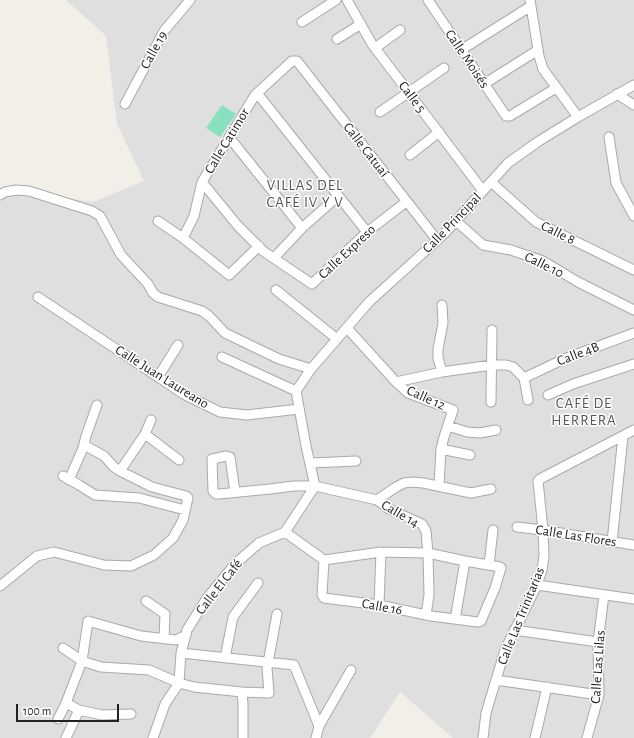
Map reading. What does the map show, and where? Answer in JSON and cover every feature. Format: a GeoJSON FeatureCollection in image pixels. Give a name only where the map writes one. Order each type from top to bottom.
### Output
{"type":"FeatureCollection","features":[{"type":"Feature","properties":{"kind":"street","name":"Calle 19"},"geometry":{"type":"LineString","coordinates":[[125,104],[164,30],[190,0]]}},
{"type":"Feature","properties":{"kind":"street"},"geometry":{"type":"LineString","coordinates":[[302,22],[336,0]]}},
{"type":"Feature","properties":{"kind":"street","name":"Calle 5"},"geometry":{"type":"LineString","coordinates":[[347,0],[375,48],[483,191]]}},
{"type":"Feature","properties":{"kind":"street","name":"Calle Moisés"},"geometry":{"type":"LineString","coordinates":[[432,2],[461,50],[508,117],[556,88]]}},
{"type":"Feature","properties":{"kind":"street"},"geometry":{"type":"LineString","coordinates":[[461,50],[531,3],[538,50],[543,69],[578,117]]}},
{"type":"Feature","properties":{"kind":"street"},"geometry":{"type":"LineString","coordinates":[[337,39],[360,24]]}},
{"type":"Feature","properties":{"kind":"street"},"geometry":{"type":"LineString","coordinates":[[375,48],[400,30]]}},
{"type":"Feature","properties":{"kind":"street"},"geometry":{"type":"LineString","coordinates":[[484,84],[538,50]]}},
{"type":"Feature","properties":{"kind":"street","name":"Calle Catimor"},"geometry":{"type":"LineString","coordinates":[[183,238],[194,216],[202,182],[229,137],[257,93],[292,61],[295,61]]}},
{"type":"Feature","properties":{"kind":"street","name":"Calle Catuaí"},"geometry":{"type":"LineString","coordinates":[[295,61],[297,61],[437,240]]}},
{"type":"Feature","properties":{"kind":"street"},"geometry":{"type":"LineString","coordinates":[[380,112],[444,68]]}},
{"type":"Feature","properties":{"kind":"street","name":"Calle Principal"},"geometry":{"type":"LineString","coordinates":[[296,391],[311,370],[369,302],[456,221],[508,163],[539,141],[634,85]]}},
{"type":"Feature","properties":{"kind":"street"},"geometry":{"type":"LineString","coordinates":[[257,93],[367,232]]}},
{"type":"Feature","properties":{"kind":"street"},"geometry":{"type":"LineString","coordinates":[[618,94],[634,105]]}},
{"type":"Feature","properties":{"kind":"street"},"geometry":{"type":"LineString","coordinates":[[410,155],[439,132]]}},
{"type":"Feature","properties":{"kind":"street"},"geometry":{"type":"LineString","coordinates":[[229,137],[302,228]]}},
{"type":"Feature","properties":{"kind":"street"},"geometry":{"type":"LineString","coordinates":[[609,137],[616,183],[634,216]]}},
{"type":"Feature","properties":{"kind":"street","name":"Calle Expreso"},"geometry":{"type":"LineString","coordinates":[[202,182],[238,226],[259,246],[312,284],[367,232],[406,202]]}},
{"type":"Feature","properties":{"kind":"street","name":"Calle 8"},"geometry":{"type":"LineString","coordinates":[[491,182],[536,222],[634,270]]}},
{"type":"Feature","properties":{"kind":"street"},"geometry":{"type":"LineString","coordinates":[[0,195],[5,192],[16,190],[29,191],[92,211],[100,216],[121,255],[158,297],[202,311],[209,316],[225,333],[279,359],[311,370]]}},
{"type":"Feature","properties":{"kind":"street"},"geometry":{"type":"LineString","coordinates":[[274,258],[302,228],[338,196]]}},
{"type":"Feature","properties":{"kind":"street"},"geometry":{"type":"LineString","coordinates":[[158,221],[183,238],[229,275],[259,246]]}},
{"type":"Feature","properties":{"kind":"street","name":"Calle 10"},"geometry":{"type":"LineString","coordinates":[[456,221],[483,245],[511,250],[543,261],[578,282],[634,310]]}},
{"type":"Feature","properties":{"kind":"street"},"geometry":{"type":"LineString","coordinates":[[276,290],[337,339]]}},
{"type":"Feature","properties":{"kind":"street","name":"Calle Juan Laureano"},"geometry":{"type":"LineString","coordinates":[[38,297],[185,395],[220,412],[247,415],[299,409]]}},
{"type":"Feature","properties":{"kind":"street"},"geometry":{"type":"LineString","coordinates":[[442,305],[443,323],[438,348],[438,358],[442,372]]}},
{"type":"Feature","properties":{"kind":"street","name":"Calle 12"},"geometry":{"type":"LineString","coordinates":[[347,328],[396,382],[408,393],[453,410],[441,449],[439,486]]}},
{"type":"Feature","properties":{"kind":"street"},"geometry":{"type":"LineString","coordinates":[[491,402],[492,330]]}},
{"type":"Feature","properties":{"kind":"street","name":"Calle 4B"},"geometry":{"type":"LineString","coordinates":[[524,378],[564,359],[634,333]]}},
{"type":"Feature","properties":{"kind":"street"},"geometry":{"type":"LineString","coordinates":[[158,377],[178,345]]}},
{"type":"Feature","properties":{"kind":"street"},"geometry":{"type":"LineString","coordinates":[[222,357],[296,391],[315,486],[285,532],[324,560],[381,552],[428,553],[489,565],[493,530]]}},
{"type":"Feature","properties":{"kind":"street"},"geometry":{"type":"LineString","coordinates":[[548,395],[580,382],[634,364]]}},
{"type":"Feature","properties":{"kind":"street"},"geometry":{"type":"LineString","coordinates":[[396,382],[442,372],[492,365],[513,367],[524,378],[528,400]]}},
{"type":"Feature","properties":{"kind":"street"},"geometry":{"type":"LineString","coordinates":[[97,405],[84,445],[66,478],[95,495],[138,498],[185,510]]}},
{"type":"Feature","properties":{"kind":"street"},"geometry":{"type":"LineString","coordinates":[[120,471],[145,434],[151,420]]}},
{"type":"Feature","properties":{"kind":"street"},"geometry":{"type":"LineString","coordinates":[[448,426],[467,432],[480,433],[496,430]]}},
{"type":"Feature","properties":{"kind":"street","name":"Calle Las Trinitarias"},"geometry":{"type":"LineString","coordinates":[[483,738],[486,713],[506,650],[514,630],[537,585],[543,563],[543,530],[538,484],[540,479],[634,430]]}},
{"type":"Feature","properties":{"kind":"street"},"geometry":{"type":"LineString","coordinates":[[145,434],[179,460]]}},
{"type":"Feature","properties":{"kind":"street"},"geometry":{"type":"LineString","coordinates":[[612,542],[623,436]]}},
{"type":"Feature","properties":{"kind":"street"},"geometry":{"type":"LineString","coordinates":[[0,586],[37,556],[54,552],[104,564],[131,566],[154,555],[173,538],[183,520],[188,498],[186,496],[152,487],[120,471],[104,456],[84,445]]}},
{"type":"Feature","properties":{"kind":"street"},"geometry":{"type":"LineString","coordinates":[[441,449],[470,455]]}},
{"type":"Feature","properties":{"kind":"street"},"geometry":{"type":"LineString","coordinates":[[310,463],[356,461]]}},
{"type":"Feature","properties":{"kind":"street"},"geometry":{"type":"LineString","coordinates":[[377,500],[387,492],[404,483],[413,482],[471,493],[491,489]]}},
{"type":"Feature","properties":{"kind":"street","name":"Calle 14"},"geometry":{"type":"LineString","coordinates":[[235,492],[315,486],[377,500],[388,509],[422,524],[426,531],[428,553],[429,595],[426,614]]}},
{"type":"Feature","properties":{"kind":"street","name":"Calle Las Flores"},"geometry":{"type":"LineString","coordinates":[[517,527],[543,530],[634,546]]}},
{"type":"Feature","properties":{"kind":"street","name":"Calle El Café"},"geometry":{"type":"LineString","coordinates":[[153,738],[165,704],[179,683],[182,653],[187,630],[207,598],[234,564],[259,543],[285,532]]}},
{"type":"Feature","properties":{"kind":"street"},"geometry":{"type":"LineString","coordinates":[[379,605],[381,552]]}},
{"type":"Feature","properties":{"kind":"street","name":"Calle 16"},"geometry":{"type":"LineString","coordinates":[[324,560],[322,595],[324,598],[379,605],[478,622],[481,621],[495,588],[501,568],[489,565]]}},
{"type":"Feature","properties":{"kind":"street"},"geometry":{"type":"LineString","coordinates":[[456,614],[465,561]]}},
{"type":"Feature","properties":{"kind":"street"},"geometry":{"type":"LineString","coordinates":[[225,658],[233,617],[258,583]]}},
{"type":"Feature","properties":{"kind":"street"},"geometry":{"type":"LineString","coordinates":[[537,585],[634,599]]}},
{"type":"Feature","properties":{"kind":"street","name":"Calle Las Lilas"},"geometry":{"type":"LineString","coordinates":[[587,738],[598,696],[598,642],[604,595]]}},
{"type":"Feature","properties":{"kind":"street"},"geometry":{"type":"LineString","coordinates":[[146,601],[165,614],[164,638]]}},
{"type":"Feature","properties":{"kind":"street"},"geometry":{"type":"LineString","coordinates":[[63,648],[82,661],[101,668],[149,670],[179,683],[194,687],[269,693],[267,668],[277,614]]}},
{"type":"Feature","properties":{"kind":"street"},"geometry":{"type":"LineString","coordinates":[[58,719],[66,703],[82,661],[88,621],[141,636],[176,640],[186,635]]}},
{"type":"Feature","properties":{"kind":"street"},"geometry":{"type":"LineString","coordinates":[[514,630],[598,642]]}},
{"type":"Feature","properties":{"kind":"street"},"geometry":{"type":"LineString","coordinates":[[182,653],[294,665],[319,726]]}},
{"type":"Feature","properties":{"kind":"street"},"geometry":{"type":"LineString","coordinates":[[316,738],[319,726],[351,670]]}},
{"type":"Feature","properties":{"kind":"street"},"geometry":{"type":"LineString","coordinates":[[496,680],[598,696]]}},
{"type":"Feature","properties":{"kind":"street"},"geometry":{"type":"LineString","coordinates":[[535,738],[547,688]]}},
{"type":"Feature","properties":{"kind":"street"},"geometry":{"type":"LineString","coordinates":[[242,692],[243,738]]}},
{"type":"Feature","properties":{"kind":"street"},"geometry":{"type":"LineString","coordinates":[[66,703],[79,710],[102,715],[131,714]]}},
{"type":"Feature","properties":{"kind":"street"},"geometry":{"type":"LineString","coordinates":[[66,738],[79,710]]}},
{"type":"Feature","properties":{"kind":"shaded area"},"geometry":{"type":"Polygon","coordinates":[[[66,0],[634,0],[634,738],[453,738],[400,692],[370,738],[0,738],[0,197],[14,191],[93,202],[144,181],[117,124],[106,36],[66,0]]]}},
{"type":"Feature","properties":{"kind":"green space"},"geometry":{"type":"Polygon","coordinates":[[[222,105],[236,114],[220,137],[206,128],[222,105]]]}},
{"type":"Feature","properties":{"kind":"district","name":"VILLAS DEL CAFÉ IV Y V"},"geometry":{"type":"Point","coordinates":[305,194]}},
{"type":"Feature","properties":{"kind":"district","name":"CAFÉ DE HERRERA"},"geometry":{"type":"Point","coordinates":[584,412]}}]}
